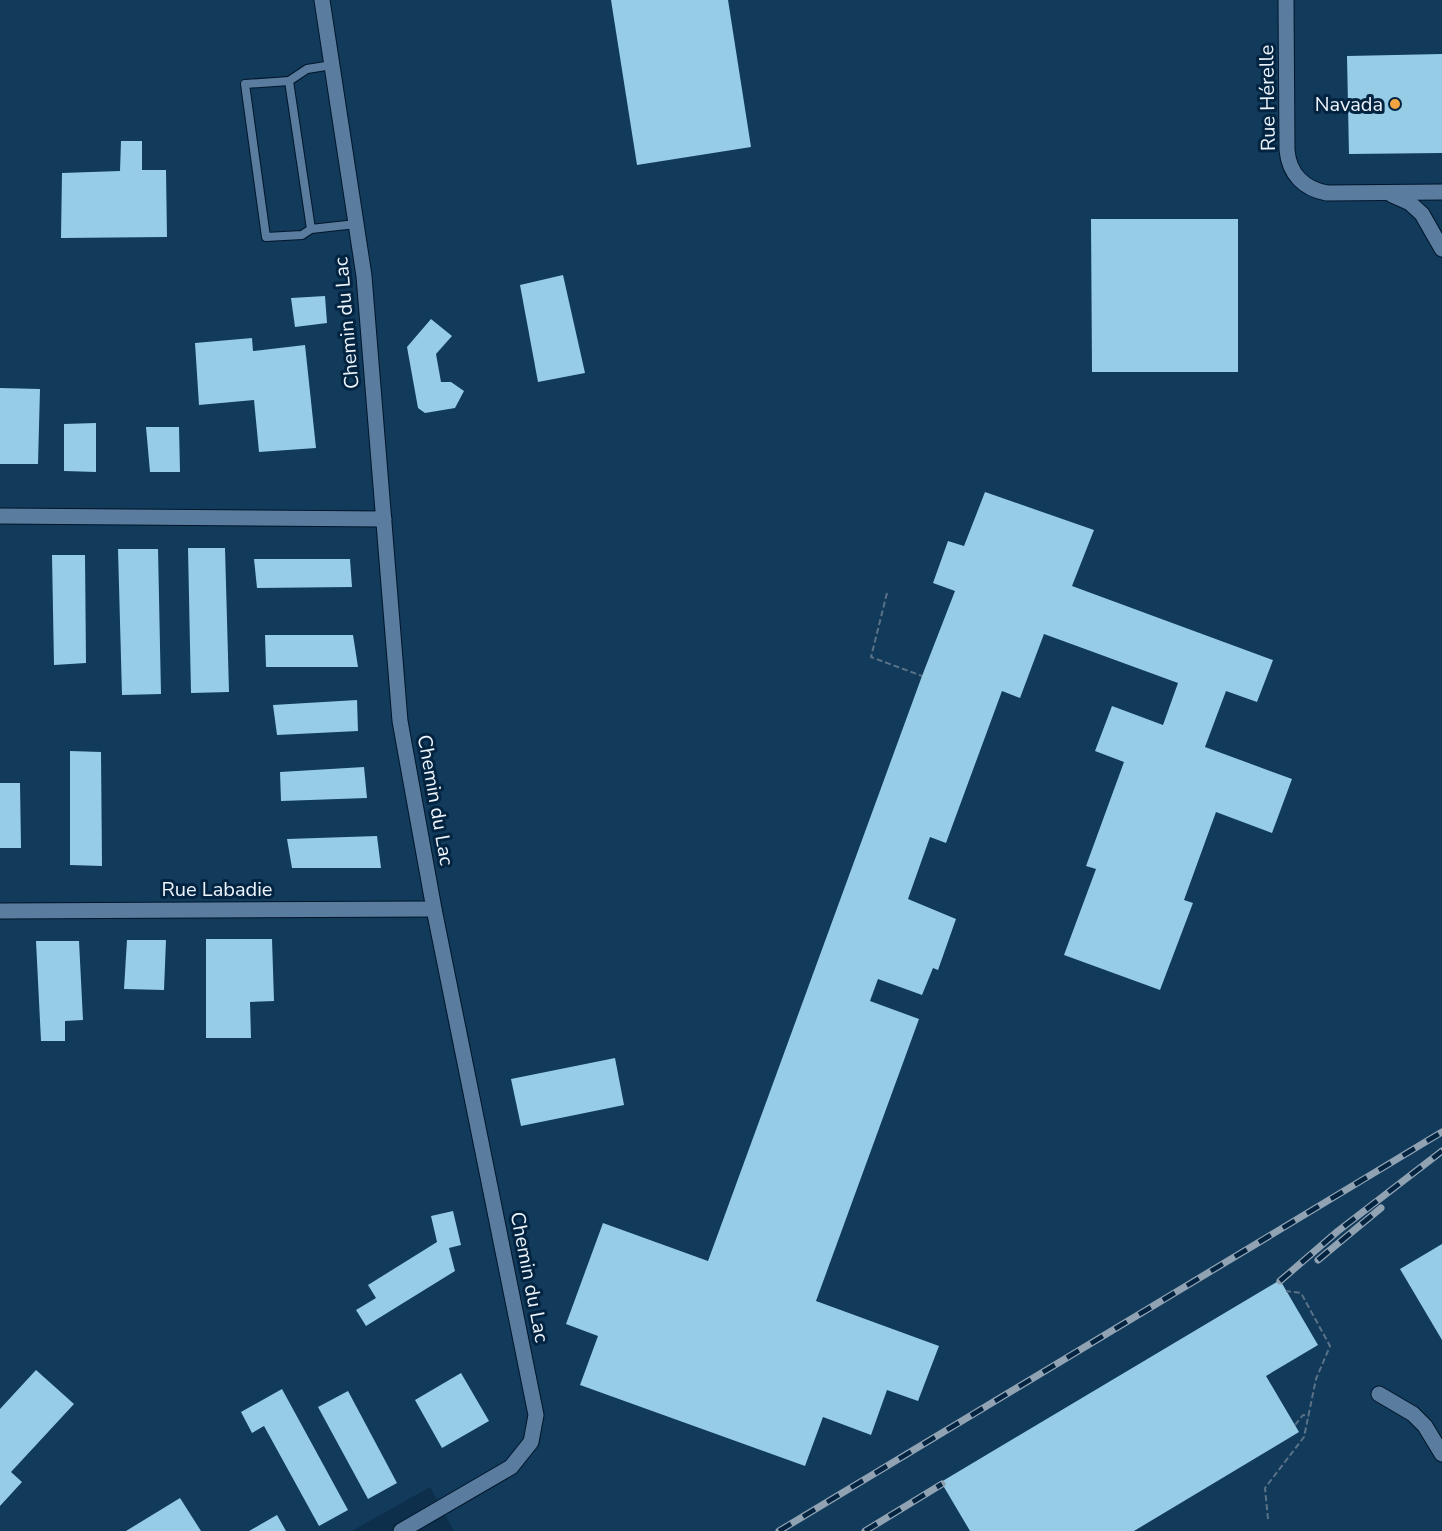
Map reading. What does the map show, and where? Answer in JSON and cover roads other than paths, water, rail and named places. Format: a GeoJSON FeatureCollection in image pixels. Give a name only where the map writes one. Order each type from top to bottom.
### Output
{"type":"FeatureCollection","features":[{"type":"Feature","properties":{"kind":"street","name":"Chemin du Lac"},"geometry":{"type":"LineString","coordinates":[[322,0],[364,276],[400,722],[434,909],[536,1415],[531,1443],[511,1467],[401,1531]]}},
{"type":"Feature","properties":{"kind":"street","name":"Rue Hérelle"},"geometry":{"type":"LineString","coordinates":[[1286,0],[1287,150],[1292,168],[1303,183],[1319,192],[1442,192]]}},
{"type":"Feature","properties":{"kind":"street","name":"Rue Hérelle"},"geometry":{"type":"LineString","coordinates":[[1381,193],[1401,198],[1419,210],[1429,222],[1442,249]]}},
{"type":"Feature","properties":{"kind":"street"},"geometry":{"type":"LineString","coordinates":[[0,516],[384,519]]}},
{"type":"Feature","properties":{"kind":"street","name":"Rue Labadie"},"geometry":{"type":"LineString","coordinates":[[0,911],[434,909]]}},
{"type":"Feature","properties":{"kind":"street"},"geometry":{"type":"LineString","coordinates":[[1379,1394],[1413,1414],[1425,1426],[1442,1454]]}},
{"type":"Feature","properties":{"kind":"lane"},"geometry":{"type":"LineString","coordinates":[[332,65],[307,69],[289,81],[245,84],[266,237],[302,235],[311,229],[356,224]]}},
{"type":"Feature","properties":{"kind":"lane"},"geometry":{"type":"LineString","coordinates":[[289,81],[311,229]]}},
{"type":"Feature","properties":{"kind":"railway"},"geometry":{"type":"LineString","coordinates":[[779,1531],[1442,1132]]}},
{"type":"Feature","properties":{"kind":"railway"},"geometry":{"type":"LineString","coordinates":[[1280,1281],[1338,1231],[1442,1151]]}},
{"type":"Feature","properties":{"kind":"railway"},"geometry":{"type":"LineString","coordinates":[[1318,1260],[1381,1208]]}},
{"type":"Feature","properties":{"kind":"railway"},"geometry":{"type":"LineString","coordinates":[[865,1531],[942,1484]]}},
{"type":"Feature","properties":{"kind":"place","name":"Navada"},"geometry":{"type":"Point","coordinates":[1395,104]}}]}
